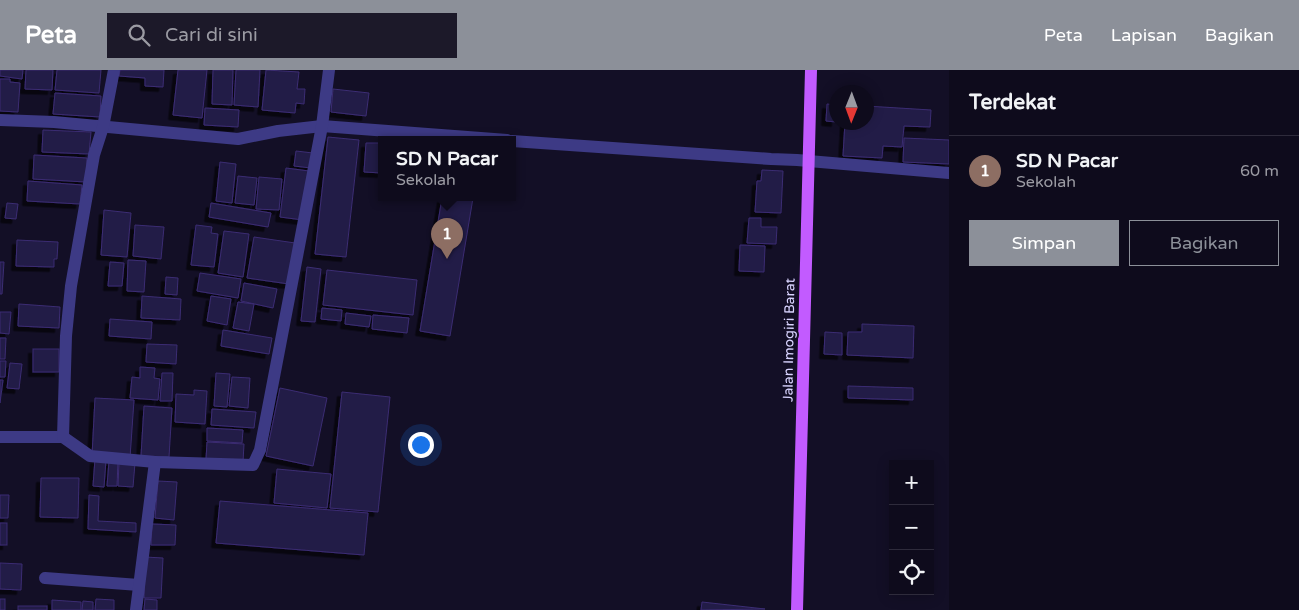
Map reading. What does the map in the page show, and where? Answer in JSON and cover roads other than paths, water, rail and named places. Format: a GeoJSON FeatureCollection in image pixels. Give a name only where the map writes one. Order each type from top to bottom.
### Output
{"type":"FeatureCollection","features":[{"type":"Feature","properties":{"kind":"main road","name":"Jalan Imogiri Barat"},"geometry":{"type":"LineString","coordinates":[[798,610],[803,161],[811,70]]}},
{"type":"Feature","properties":{"kind":"street"},"geometry":{"type":"LineString","coordinates":[[62,437],[66,336],[72,286],[94,154],[102,127],[114,70]]}},
{"type":"Feature","properties":{"kind":"street"},"geometry":{"type":"LineString","coordinates":[[0,437],[62,437],[90,456],[155,462],[253,464],[260,450],[322,126],[329,70]]}},
{"type":"Feature","properties":{"kind":"street"},"geometry":{"type":"LineString","coordinates":[[0,120],[238,139],[278,131],[322,126],[454,136]]}},
{"type":"Feature","properties":{"kind":"street"},"geometry":{"type":"LineString","coordinates":[[516,141],[949,173]]}},
{"type":"Feature","properties":{"kind":"street"},"geometry":{"type":"LineString","coordinates":[[136,610],[155,462]]}},
{"type":"Feature","properties":{"kind":"street"},"geometry":{"type":"LineString","coordinates":[[45,578],[140,585]]}},
{"type":"Feature","properties":{"kind":"place","name":"SD N Pacar"},"geometry":{"type":"Point","coordinates":[447,259]}}]}
